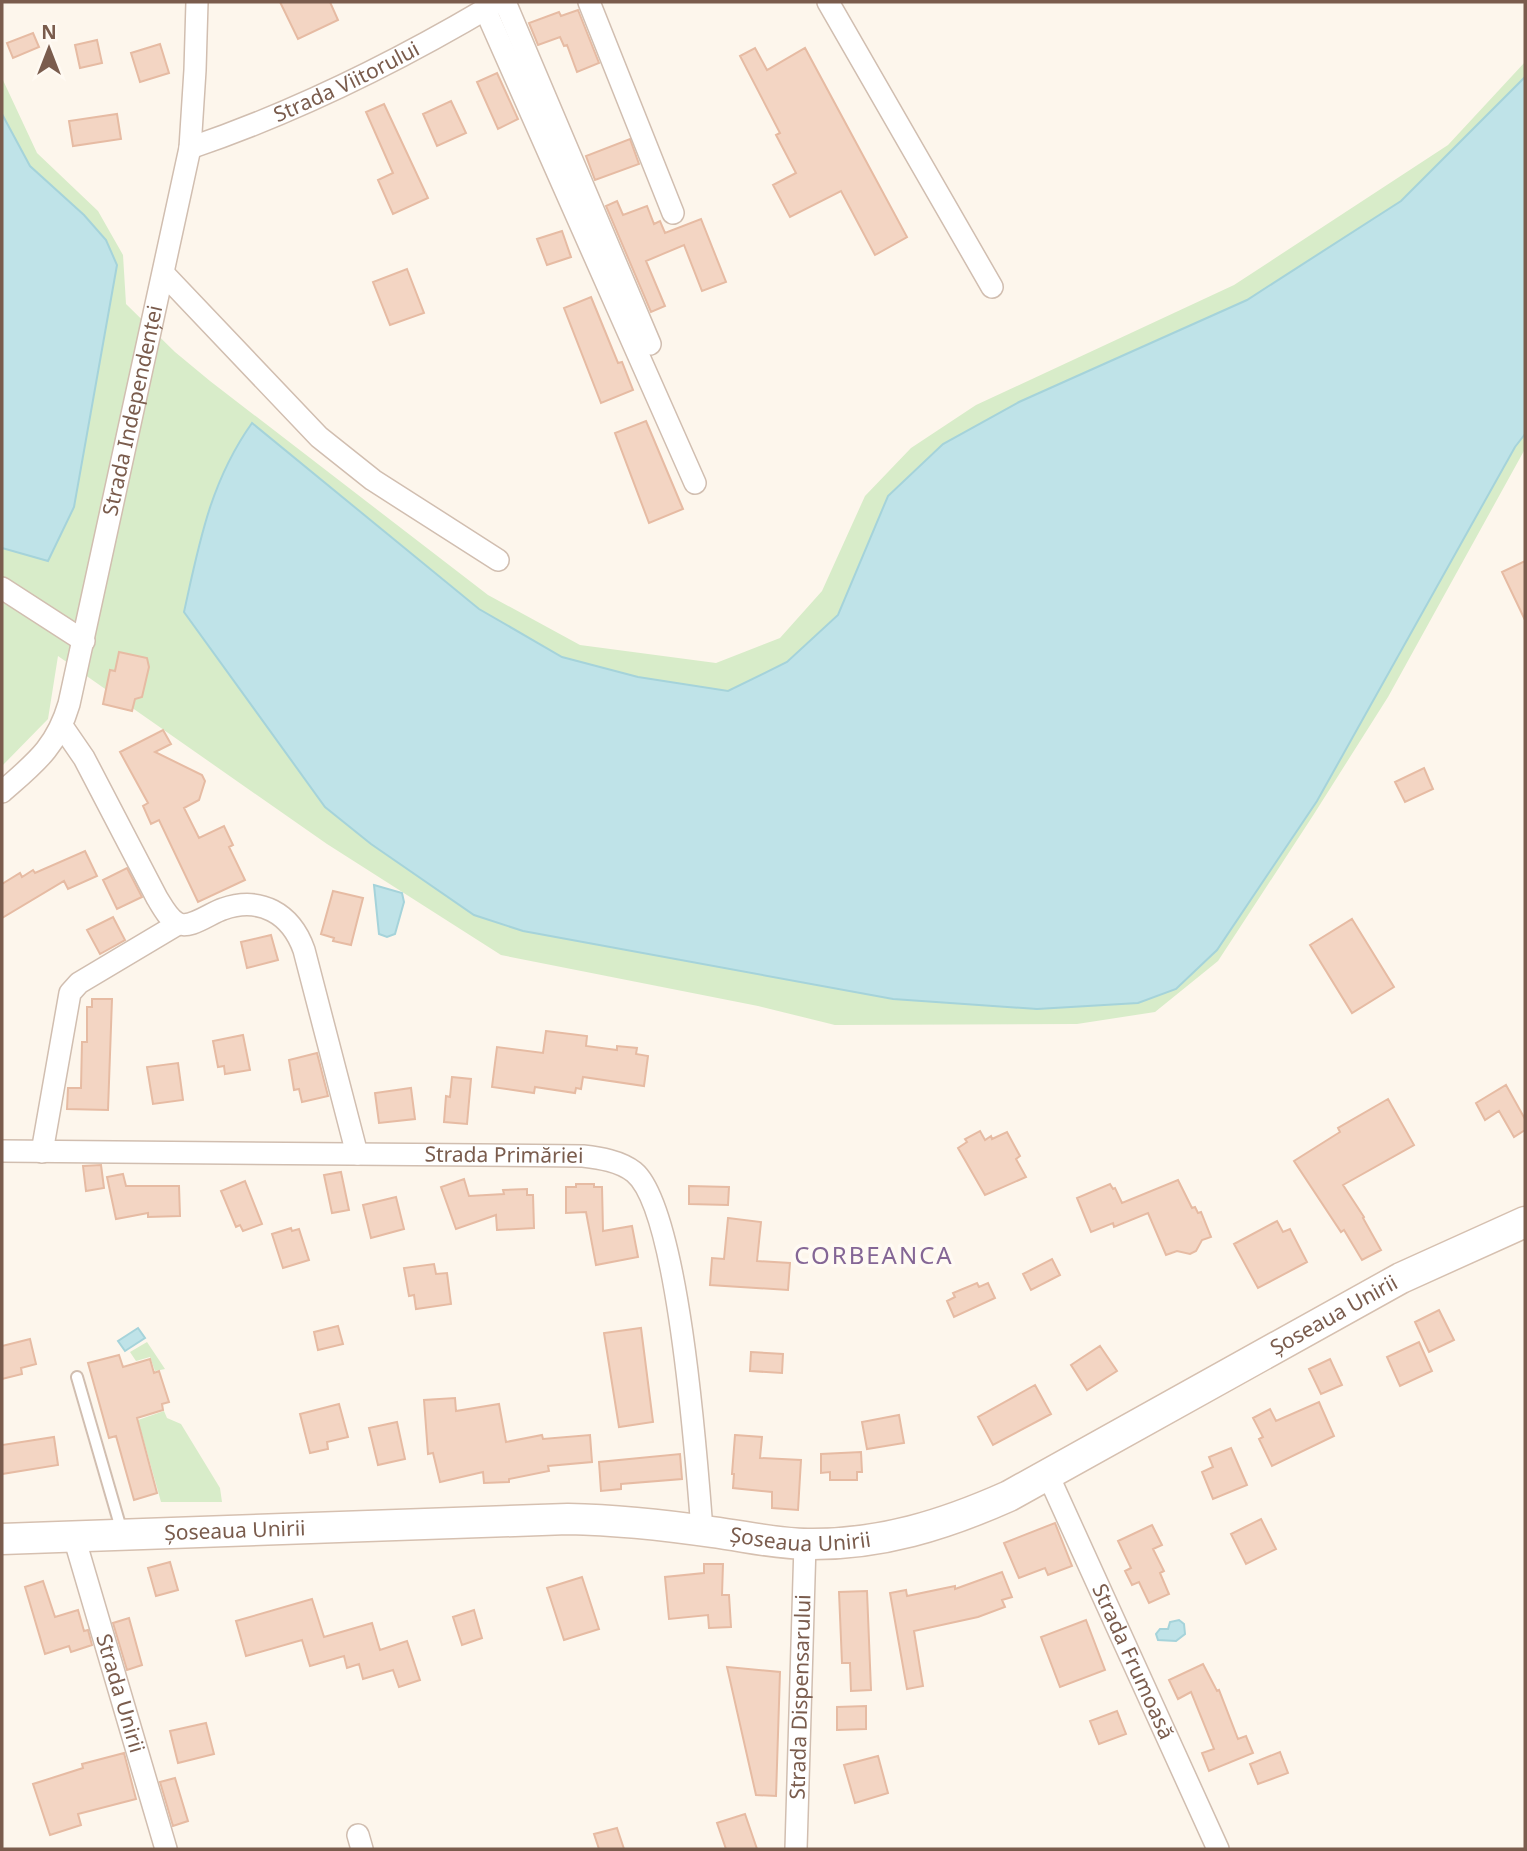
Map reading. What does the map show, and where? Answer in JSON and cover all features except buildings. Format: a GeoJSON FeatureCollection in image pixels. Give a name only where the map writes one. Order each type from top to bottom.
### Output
{"type":"FeatureCollection","features":[{"type":"Feature","properties":{"kind":"main road","name":"Șoseaua Unirii"},"geometry":{"type":"LineString","coordinates":[[2,1539],[568,1519],[635,1522],[805,1544],[870,1540],[932,1527],[998,1501],[1401,1278],[1525,1222]]}},
{"type":"Feature","properties":{"kind":"street","name":"Strada Independenței"},"geometry":{"type":"LineString","coordinates":[[2,792],[44,754],[62,726],[84,641],[190,148],[197,2]]}},
{"type":"Feature","properties":{"kind":"street"},"geometry":{"type":"LineString","coordinates":[[589,2],[673,213]]}},
{"type":"Feature","properties":{"kind":"street"},"geometry":{"type":"LineString","coordinates":[[828,2],[992,287]]}},
{"type":"Feature","properties":{"kind":"street","name":"Strada Viitorului"},"geometry":{"type":"LineString","coordinates":[[190,148],[260,124],[328,94],[496,4]]}},
{"type":"Feature","properties":{"kind":"street"},"geometry":{"type":"LineString","coordinates":[[496,4],[650,344]]}},
{"type":"Feature","properties":{"kind":"street"},"geometry":{"type":"LineString","coordinates":[[496,4],[695,483]]}},
{"type":"Feature","properties":{"kind":"street"},"geometry":{"type":"LineString","coordinates":[[164,274],[319,437],[373,480],[498,560]]}},
{"type":"Feature","properties":{"kind":"street"},"geometry":{"type":"LineString","coordinates":[[2,588],[84,641]]}},
{"type":"Feature","properties":{"kind":"street"},"geometry":{"type":"LineString","coordinates":[[62,726],[84,758],[157,898],[170,917],[186,925],[224,908],[256,904],[271,909],[288,921],[304,950],[357,1154]]}},
{"type":"Feature","properties":{"kind":"street"},"geometry":{"type":"LineString","coordinates":[[42,1152],[70,993],[79,983],[178,923]]}},
{"type":"Feature","properties":{"kind":"street","name":"Strada Primăriei"},"geometry":{"type":"LineString","coordinates":[[2,1151],[583,1156],[618,1164],[634,1172],[650,1198],[663,1238],[683,1337],[702,1530]]}},
{"type":"Feature","properties":{"kind":"street","name":"Strada Frumoasă"},"geometry":{"type":"LineString","coordinates":[[1048,1475],[1218,1849]]}},
{"type":"Feature","properties":{"kind":"street","name":"Strada Unirii"},"geometry":{"type":"LineString","coordinates":[[74,1536],[166,1849]]}},
{"type":"Feature","properties":{"kind":"street","name":"Strada Dispensarului"},"geometry":{"type":"LineString","coordinates":[[796,1849],[805,1544]]}},
{"type":"Feature","properties":{"kind":"lane"},"geometry":{"type":"LineString","coordinates":[[78,1377],[123,1535]]}},
{"type":"Feature","properties":{"kind":"green space"},"geometry":{"type":"Polygon","coordinates":[[[1525,62],[1525,449],[1388,697],[1218,961],[1155,1012],[1077,1024],[835,1025],[758,1006],[501,955],[327,844],[58,656],[48,719],[2,766],[2,78],[37,153],[98,211],[123,255],[126,304],[175,352],[210,381],[488,595],[580,645],[716,663],[780,638],[822,591],[865,496],[911,448],[976,405],[1234,285],[1448,145],[1525,62]]]}},
{"type":"Feature","properties":{"kind":"green space"},"geometry":{"type":"Polygon","coordinates":[[[147,1342],[165,1369],[155,1371],[150,1357],[136,1361],[130,1352],[147,1342]]]}},
{"type":"Feature","properties":{"kind":"green space"},"geometry":{"type":"Polygon","coordinates":[[[164,1411],[167,1418],[181,1424],[220,1488],[222,1502],[161,1502],[138,1420],[164,1411]]]}},
{"type":"Feature","properties":{"kind":"water"},"geometry":{"type":"Polygon","coordinates":[[[1525,77],[1525,434],[1515,447],[1317,801],[1217,950],[1176,989],[1138,1003],[1037,1009],[893,999],[523,931],[474,915],[371,844],[325,807],[184,612],[201,538],[216,491],[252,423],[479,609],[562,657],[638,677],[728,691],[787,662],[838,615],[888,496],[943,444],[1019,402],[1247,300],[1401,201],[1525,77]]]}},
{"type":"Feature","properties":{"kind":"water"},"geometry":{"type":"Polygon","coordinates":[[[2,114],[30,166],[84,215],[106,240],[117,265],[74,507],[48,561],[2,548],[2,114]]]}},
{"type":"Feature","properties":{"kind":"water"},"geometry":{"type":"Polygon","coordinates":[[[374,885],[402,893],[404,902],[395,934],[387,937],[379,934],[374,885]]]}},
{"type":"Feature","properties":{"kind":"water"},"geometry":{"type":"Polygon","coordinates":[[[138,1328],[145,1338],[125,1351],[118,1341],[138,1328]]]}},
{"type":"Feature","properties":{"kind":"water"},"geometry":{"type":"Polygon","coordinates":[[[1179,1620],[1184,1624],[1185,1634],[1176,1641],[1158,1640],[1156,1634],[1160,1629],[1168,1629],[1170,1622],[1179,1620]]]}},
{"type":"Feature","properties":{"kind":"district","name":"CORBEANCA"},"geometry":{"type":"Point","coordinates":[874,1256]}}]}
